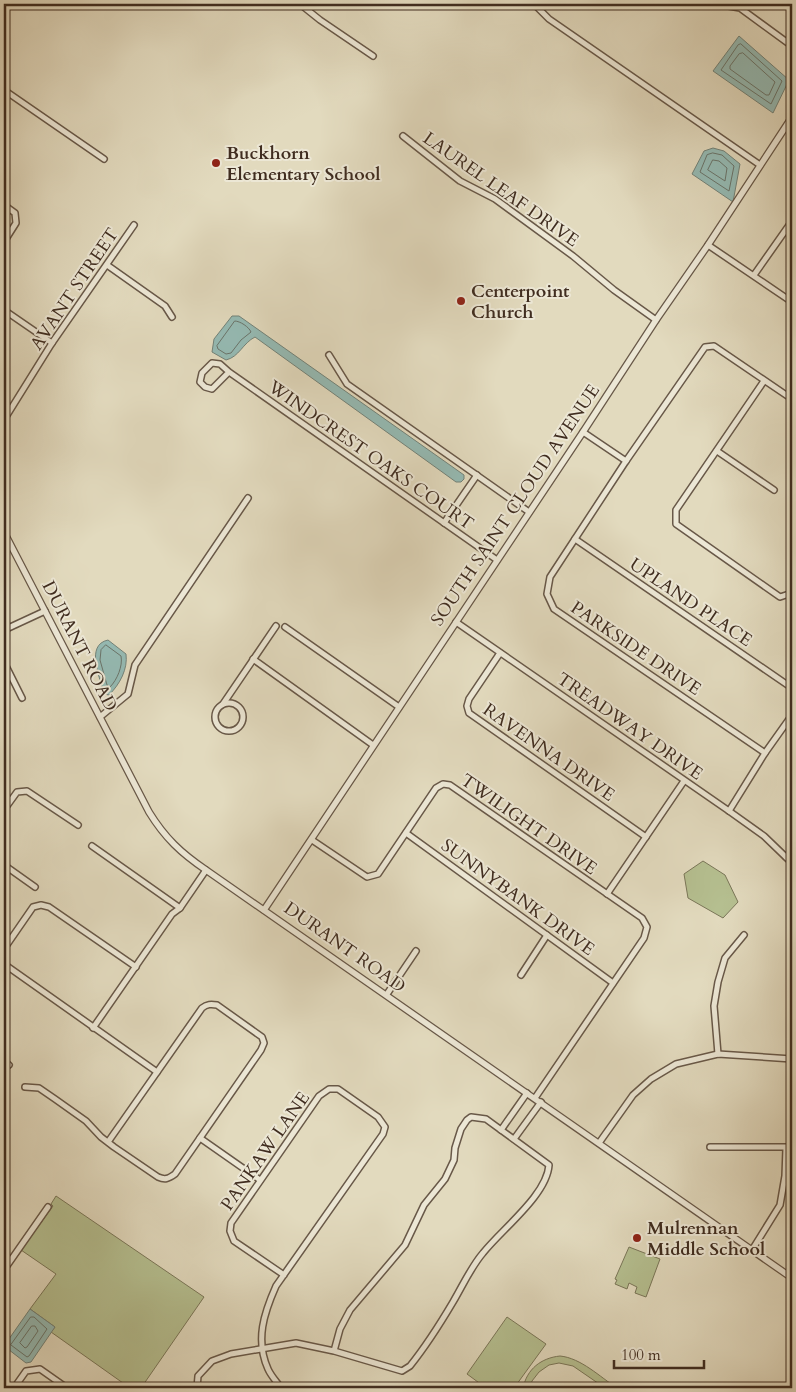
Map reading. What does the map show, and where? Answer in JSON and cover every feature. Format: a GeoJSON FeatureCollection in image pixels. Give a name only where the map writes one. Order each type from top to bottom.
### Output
{"type":"FeatureCollection","features":[{"type":"Feature","properties":{"kind":"street"},"geometry":{"type":"LineString","coordinates":[[300,4],[373,56]]}},
{"type":"Feature","properties":{"kind":"street"},"geometry":{"type":"LineString","coordinates":[[534,4],[549,18],[760,165]]}},
{"type":"Feature","properties":{"kind":"street"},"geometry":{"type":"LineString","coordinates":[[717,4],[740,8],[792,46]]}},
{"type":"Feature","properties":{"kind":"street"},"geometry":{"type":"LineString","coordinates":[[4,90],[104,159]]}},
{"type":"Feature","properties":{"kind":"street","name":"SOUTH SAINT CLOUD AVENUE"},"geometry":{"type":"LineString","coordinates":[[264,910],[792,117]]}},
{"type":"Feature","properties":{"kind":"street","name":"LAUREL LEAF DRIVE"},"geometry":{"type":"LineString","coordinates":[[403,136],[460,181],[496,199],[656,320]]}},
{"type":"Feature","properties":{"kind":"street"},"geometry":{"type":"LineString","coordinates":[[4,205],[15,213],[16,223],[4,242]]}},
{"type":"Feature","properties":{"kind":"street"},"geometry":{"type":"LineString","coordinates":[[754,275],[792,221]]}},
{"type":"Feature","properties":{"kind":"street","name":"AVANT STREET"},"geometry":{"type":"LineString","coordinates":[[4,420],[52,343],[134,225]]}},
{"type":"Feature","properties":{"kind":"street"},"geometry":{"type":"LineString","coordinates":[[708,244],[792,302]]}},
{"type":"Feature","properties":{"kind":"street"},"geometry":{"type":"LineString","coordinates":[[107,265],[165,306],[172,317]]}},
{"type":"Feature","properties":{"kind":"street"},"geometry":{"type":"LineString","coordinates":[[4,310],[52,343]]}},
{"type":"Feature","properties":{"kind":"street","name":"PARKSIDE DRIVE"},"geometry":{"type":"LineString","coordinates":[[765,753],[554,609],[547,594],[550,577],[626,461],[705,347],[714,346],[764,382],[792,399]]}},
{"type":"Feature","properties":{"kind":"street"},"geometry":{"type":"LineString","coordinates":[[329,355],[347,384],[529,512]]}},
{"type":"Feature","properties":{"kind":"street","name":"WINDCREST OAKS COURT"},"geometry":{"type":"LineString","coordinates":[[229,372],[212,389],[205,388],[200,382],[202,373],[212,363],[220,364],[497,560]]}},
{"type":"Feature","properties":{"kind":"street"},"geometry":{"type":"LineString","coordinates":[[764,382],[676,510],[676,524],[780,596],[792,593]]}},
{"type":"Feature","properties":{"kind":"street"},"geometry":{"type":"LineString","coordinates":[[583,432],[626,461]]}},
{"type":"Feature","properties":{"kind":"street"},"geometry":{"type":"LineString","coordinates":[[717,451],[774,490]]}},
{"type":"Feature","properties":{"kind":"street"},"geometry":{"type":"LineString","coordinates":[[444,523],[477,475]]}},
{"type":"Feature","properties":{"kind":"street"},"geometry":{"type":"LineString","coordinates":[[100,716],[128,694],[135,664],[248,498]]}},
{"type":"Feature","properties":{"kind":"street","name":"DURANT ROAD"},"geometry":{"type":"LineString","coordinates":[[4,532],[149,812],[164,834],[183,854],[387,994],[792,1278]]}},
{"type":"Feature","properties":{"kind":"street","name":"UPLAND PLACE"},"geometry":{"type":"LineString","coordinates":[[575,539],[792,688]]}},
{"type":"Feature","properties":{"kind":"street"},"geometry":{"type":"LineString","coordinates":[[4,630],[45,611]]}},
{"type":"Feature","properties":{"kind":"street","name":"TREADWAY DRIVE"},"geometry":{"type":"LineString","coordinates":[[456,622],[764,836],[792,863]]}},
{"type":"Feature","properties":{"kind":"street"},"geometry":{"type":"LineString","coordinates":[[223,704],[235,704],[242,710],[244,714],[243,723],[237,730],[228,732],[223,730],[216,723],[216,713],[276,626]]}},
{"type":"Feature","properties":{"kind":"street"},"geometry":{"type":"LineString","coordinates":[[285,627],[399,707]]}},
{"type":"Feature","properties":{"kind":"street","name":"RAVENNA DRIVE"},"geometry":{"type":"LineString","coordinates":[[500,653],[469,700],[467,706],[469,713],[646,837]]}},
{"type":"Feature","properties":{"kind":"street"},"geometry":{"type":"LineString","coordinates":[[254,659],[373,745]]}},
{"type":"Feature","properties":{"kind":"street"},"geometry":{"type":"LineString","coordinates":[[4,662],[22,698]]}},
{"type":"Feature","properties":{"kind":"street"},"geometry":{"type":"LineString","coordinates":[[729,811],[765,753],[792,715]]}},
{"type":"Feature","properties":{"kind":"street"},"geometry":{"type":"LineString","coordinates":[[607,894],[684,781]]}},
{"type":"Feature","properties":{"kind":"street","name":"TWILIGHT DRIVE"},"geometry":{"type":"LineString","coordinates":[[312,840],[367,878],[378,874],[436,788],[443,784],[450,785],[642,918],[647,927],[644,938],[613,983]]}},
{"type":"Feature","properties":{"kind":"street"},"geometry":{"type":"LineString","coordinates":[[4,810],[17,792],[27,791],[78,825]]}},
{"type":"Feature","properties":{"kind":"street","name":"SUNNYBANK DRIVE"},"geometry":{"type":"LineString","coordinates":[[406,833],[613,983]]}},
{"type":"Feature","properties":{"kind":"street"},"geometry":{"type":"LineString","coordinates":[[92,846],[180,908]]}},
{"type":"Feature","properties":{"kind":"street"},"geometry":{"type":"LineString","coordinates":[[786,857],[792,851]]}},
{"type":"Feature","properties":{"kind":"street"},"geometry":{"type":"LineString","coordinates":[[4,865],[35,887]]}},
{"type":"Feature","properties":{"kind":"street"},"geometry":{"type":"LineString","coordinates":[[93,1028],[172,914],[180,908],[206,870]]}},
{"type":"Feature","properties":{"kind":"street"},"geometry":{"type":"LineString","coordinates":[[4,949],[33,907],[41,905],[49,907],[136,967]]}},
{"type":"Feature","properties":{"kind":"street"},"geometry":{"type":"LineString","coordinates":[[521,975],[547,934]]}},
{"type":"Feature","properties":{"kind":"street"},"geometry":{"type":"LineString","coordinates":[[718,1054],[714,1006],[718,982],[725,958],[744,935]]}},
{"type":"Feature","properties":{"kind":"street"},"geometry":{"type":"LineString","coordinates":[[387,994],[416,951]]}},
{"type":"Feature","properties":{"kind":"street"},"geometry":{"type":"LineString","coordinates":[[4,964],[157,1072]]}},
{"type":"Feature","properties":{"kind":"street"},"geometry":{"type":"LineString","coordinates":[[514,1139],[613,983]]}},
{"type":"Feature","properties":{"kind":"street"},"geometry":{"type":"LineString","coordinates":[[25,1087],[39,1088],[86,1121],[108,1142],[163,1179],[168,1179],[174,1174],[200,1138],[261,1050],[264,1043],[262,1037],[217,1005],[206,1005],[202,1008],[108,1142]]}},
{"type":"Feature","properties":{"kind":"street"},"geometry":{"type":"LineString","coordinates":[[600,1143],[633,1095],[651,1079],[676,1064],[718,1054],[792,1059]]}},
{"type":"Feature","properties":{"kind":"street"},"geometry":{"type":"LineString","coordinates":[[4,1062],[10,1066]]}},
{"type":"Feature","properties":{"kind":"street","name":"PANKAW LANE"},"geometry":{"type":"LineString","coordinates":[[281,1388],[268,1370],[262,1348],[262,1328],[266,1308],[276,1286],[294,1263],[384,1134],[385,1127],[378,1117],[338,1089],[329,1089],[319,1096],[231,1223],[230,1232],[234,1241],[284,1275]]}},
{"type":"Feature","properties":{"kind":"street"},"geometry":{"type":"LineString","coordinates":[[501,1130],[527,1093]]}},
{"type":"Feature","properties":{"kind":"street"},"geometry":{"type":"LineString","coordinates":[[197,1388],[198,1376],[212,1362],[231,1354],[296,1343],[334,1351],[402,1371],[410,1366],[453,1302],[471,1269],[544,1183],[549,1165],[486,1119],[472,1117],[467,1120],[461,1129],[455,1148],[454,1160],[444,1179],[424,1205],[404,1246],[350,1310],[340,1329],[334,1351]]}},
{"type":"Feature","properties":{"kind":"street"},"geometry":{"type":"LineString","coordinates":[[200,1138],[260,1180]]}},
{"type":"Feature","properties":{"kind":"street"},"geometry":{"type":"LineString","coordinates":[[710,1147],[789,1148],[780,1205],[752,1250]]}},
{"type":"Feature","properties":{"kind":"street"},"geometry":{"type":"LineString","coordinates":[[4,1270],[48,1207]]}},
{"type":"Feature","properties":{"kind":"street"},"geometry":{"type":"LineString","coordinates":[[14,1388],[26,1371],[40,1369],[67,1388]]}},
{"type":"Feature","properties":{"kind":"green space"},"geometry":{"type":"Polygon","coordinates":[[[703,861],[725,875],[738,902],[723,918],[688,898],[684,874],[703,861]]]}},
{"type":"Feature","properties":{"kind":"green space"},"geometry":{"type":"Polygon","coordinates":[[[56,1196],[204,1297],[141,1388],[130,1388],[51,1332],[55,1327],[30,1309],[56,1274],[21,1250],[53,1206],[51,1204],[56,1196]]]}},
{"type":"Feature","properties":{"kind":"green space"},"geometry":{"type":"Polygon","coordinates":[[[629,1247],[660,1259],[646,1297],[635,1293],[637,1287],[629,1283],[627,1289],[615,1284],[617,1280],[615,1279],[629,1247]]]}},
{"type":"Feature","properties":{"kind":"green space"},"geometry":{"type":"Polygon","coordinates":[[[507,1317],[546,1344],[514,1388],[486,1388],[467,1374],[507,1317]]]}},
{"type":"Feature","properties":{"kind":"green space"},"geometry":{"type":"Polygon","coordinates":[[[560,1356],[568,1357],[583,1364],[617,1388],[605,1388],[573,1366],[559,1363],[549,1365],[539,1372],[532,1381],[530,1388],[523,1388],[531,1370],[547,1359],[560,1356]]]}},
{"type":"Feature","properties":{"kind":"water"},"geometry":{"type":"Polygon","coordinates":[[[739,36],[789,80],[773,113],[713,71],[739,36]]]}},
{"type":"Feature","properties":{"kind":"water"},"geometry":{"type":"Polygon","coordinates":[[[713,148],[724,151],[740,164],[733,202],[692,174],[704,151],[713,148]]]}},
{"type":"Feature","properties":{"kind":"water"},"geometry":{"type":"Polygon","coordinates":[[[232,316],[239,316],[464,475],[464,479],[461,482],[456,482],[255,337],[234,356],[226,360],[212,352],[214,339],[232,316]]]}},
{"type":"Feature","properties":{"kind":"water"},"geometry":{"type":"Polygon","coordinates":[[[108,640],[126,654],[126,665],[122,676],[117,686],[109,695],[104,694],[96,662],[97,648],[101,643],[108,640]]]}},
{"type":"Feature","properties":{"kind":"water"},"geometry":{"type":"Polygon","coordinates":[[[30,1309],[55,1327],[31,1362],[26,1363],[4,1346],[30,1309]]]}},
{"type":"Feature","properties":{"kind":"place","name":"Buckhorn Elementary School"},"geometry":{"type":"Point","coordinates":[216,163]}},
{"type":"Feature","properties":{"kind":"place","name":"Centerpoint Church"},"geometry":{"type":"Point","coordinates":[461,301]}},
{"type":"Feature","properties":{"kind":"place","name":"Mulrennan Middle School"},"geometry":{"type":"Point","coordinates":[637,1238]}}]}
